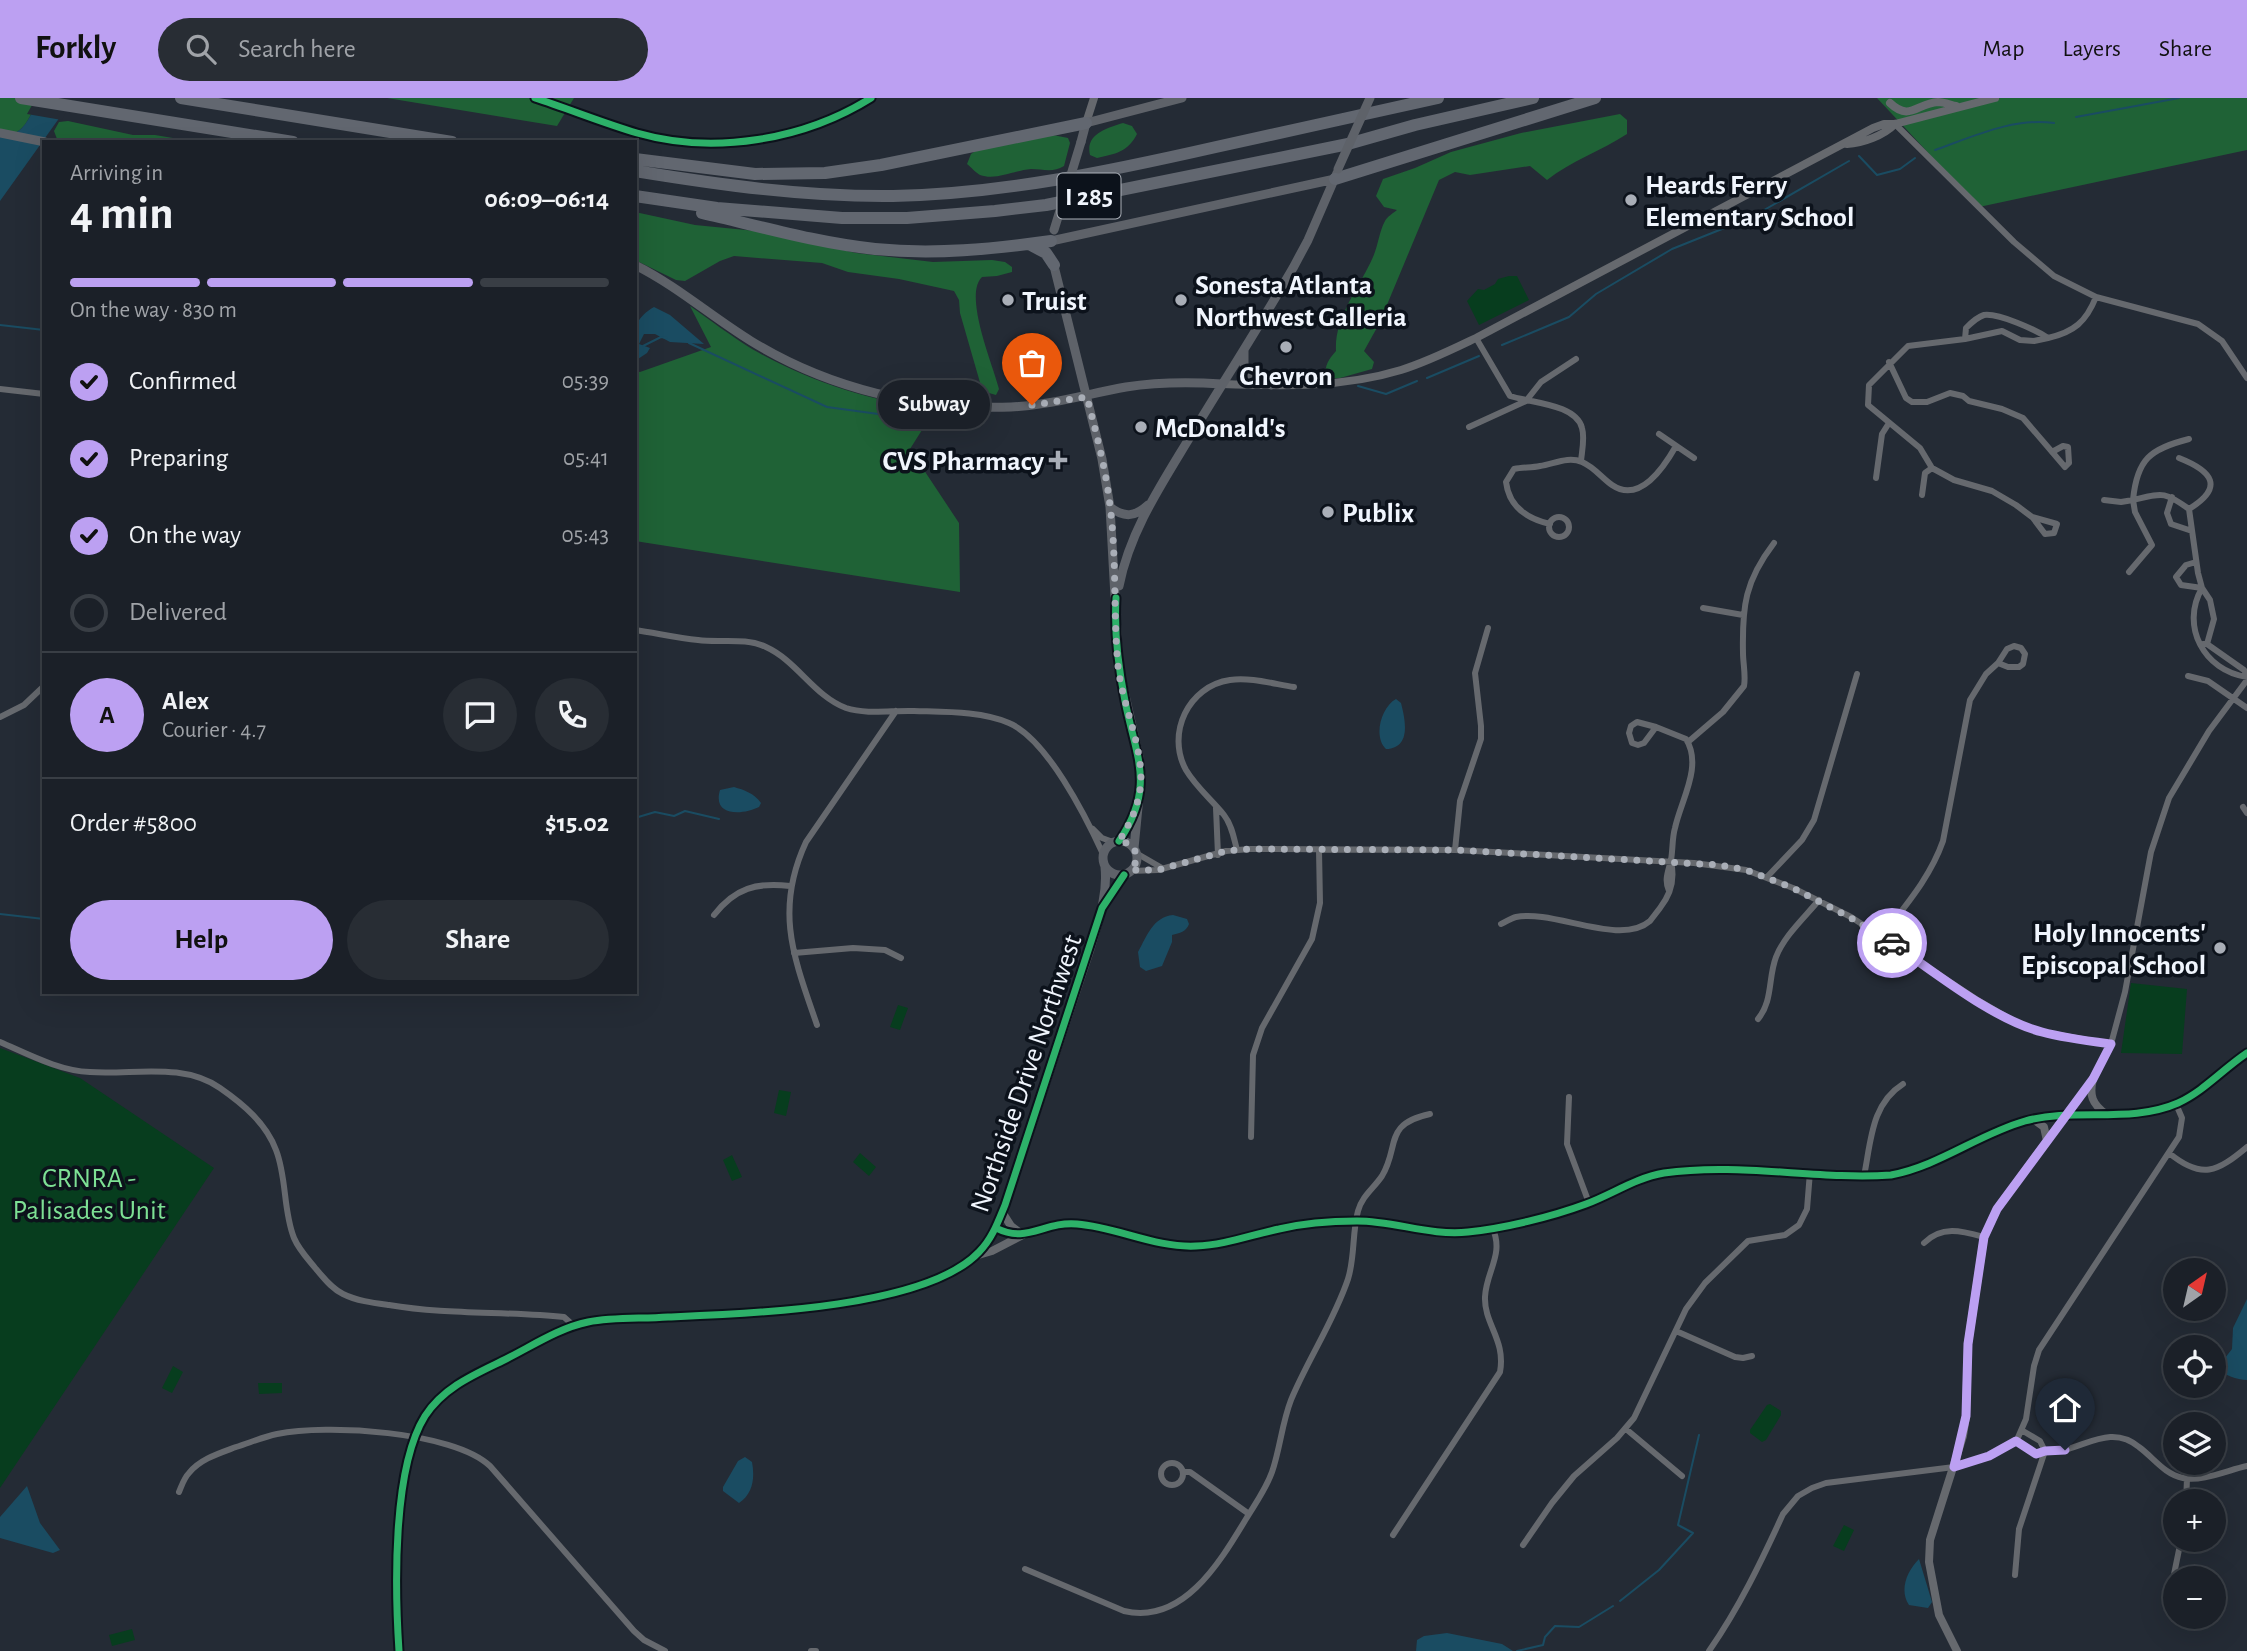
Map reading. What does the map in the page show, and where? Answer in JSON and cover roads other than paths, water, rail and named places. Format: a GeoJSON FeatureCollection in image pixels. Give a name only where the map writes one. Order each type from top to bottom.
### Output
{"type":"FeatureCollection","features":[{"type":"Feature","properties":{"kind":"highway"},"geometry":{"type":"LineString","coordinates":[[20,98],[280,140]]}},
{"type":"Feature","properties":{"kind":"highway"},"geometry":{"type":"LineString","coordinates":[[181,98],[440,140]]}},
{"type":"Feature","properties":{"kind":"highway","name":"I 285"},"geometry":{"type":"LineString","coordinates":[[637,171],[789,192],[882,195],[954,193],[1048,181],[1160,160],[1438,98]]}},
{"type":"Feature","properties":{"kind":"highway","name":"I 285"},"geometry":{"type":"LineString","coordinates":[[637,197],[717,208],[831,217],[907,218],[995,211],[1046,205],[1348,144],[1415,125],[1533,98]]}},
{"type":"Feature","properties":{"kind":"highway"},"geometry":{"type":"LineString","coordinates":[[1337,174],[1595,98]]}},
{"type":"Feature","properties":{"kind":"highway"},"geometry":{"type":"LineString","coordinates":[[637,159],[755,174],[825,173],[891,163],[1086,123]]}},
{"type":"Feature","properties":{"kind":"highway"},"geometry":{"type":"LineString","coordinates":[[637,197],[774,230],[872,249],[939,252],[995,249],[1029,244],[1053,235]]}},
{"type":"Feature","properties":{"kind":"highway"},"geometry":{"type":"LineString","coordinates":[[1029,244],[1046,253],[1054,265]]}},
{"type":"Feature","properties":{"kind":"main road"},"geometry":{"type":"LineString","coordinates":[[1137,803],[1129,826],[1105,849],[1105,867],[1112,873],[1127,873],[1136,864],[1137,803],[1141,776],[1118,669],[1110,506],[1087,397],[1054,265],[1053,235],[1086,123],[1182,98]]}},
{"type":"Feature","properties":{"kind":"main road"},"geometry":{"type":"LineString","coordinates":[[1116,598],[1127,551],[1152,501],[1299,258],[1370,98]]}},
{"type":"Feature","properties":{"kind":"main road"},"geometry":{"type":"LineString","coordinates":[[0,133],[42,141]]}},
{"type":"Feature","properties":{"kind":"main road"},"geometry":{"type":"LineString","coordinates":[[1053,235],[1337,174]]}},
{"type":"Feature","properties":{"kind":"main road"},"geometry":{"type":"LineString","coordinates":[[637,266],[770,352],[813,373],[906,401],[973,407],[1032,405],[1145,385],[1222,384]]}},
{"type":"Feature","properties":{"kind":"main road"},"geometry":{"type":"LineString","coordinates":[[1244,348],[1244,364],[1248,374],[1271,385]]}},
{"type":"Feature","properties":{"kind":"main road"},"geometry":{"type":"LineString","coordinates":[[1110,506],[1120,514],[1131,516],[1152,501]]}},
{"type":"Feature","properties":{"kind":"main road"},"geometry":{"type":"LineString","coordinates":[[1116,841],[1124,841],[1135,850]]}},
{"type":"Feature","properties":{"kind":"main road","name":"Northside Drive Northwest"},"geometry":{"type":"LineString","coordinates":[[399,1651],[396,1604],[398,1541],[406,1478],[415,1438],[433,1405],[452,1388],[574,1326],[589,1322],[784,1310],[878,1296],[934,1279],[975,1256],[996,1228],[1002,1212],[1102,908],[1106,885],[1105,867]]}},
{"type":"Feature","properties":{"kind":"main road","name":"Northside Drive Northwest"},"geometry":{"type":"LineString","coordinates":[[1102,908],[1127,873]]}},
{"type":"Feature","properties":{"kind":"street"},"geometry":{"type":"LineString","coordinates":[[535,98],[637,133],[668,140],[710,143],[780,135],[824,121],[871,98]]}},
{"type":"Feature","properties":{"kind":"street"},"geometry":{"type":"LineString","coordinates":[[1086,123],[1094,98]]}},
{"type":"Feature","properties":{"kind":"street"},"geometry":{"type":"LineString","coordinates":[[1222,384],[1321,385],[1380,376],[1423,363],[1476,338],[1846,144],[1856,144],[1886,132],[1895,124],[1996,98]]}},
{"type":"Feature","properties":{"kind":"street"},"geometry":{"type":"LineString","coordinates":[[1890,103],[1898,111],[1939,102],[1959,107]]}},
{"type":"Feature","properties":{"kind":"street"},"geometry":{"type":"LineString","coordinates":[[1895,124],[2036,263],[2074,288],[2096,297],[2198,324],[2222,341],[2247,378]]}},
{"type":"Feature","properties":{"kind":"street"},"geometry":{"type":"LineString","coordinates":[[2033,517],[1992,491],[1954,480],[1932,468],[1920,448],[1868,405],[1869,385],[1889,362],[1908,346],[2002,331],[2020,340],[2034,341],[2068,334],[2089,314],[2096,297]]}},
{"type":"Feature","properties":{"kind":"street"},"geometry":{"type":"LineString","coordinates":[[1965,339],[1966,328],[1985,315],[2030,327],[2048,338]]}},
{"type":"Feature","properties":{"kind":"street"},"geometry":{"type":"LineString","coordinates":[[1476,338],[1489,352],[1487,357],[1510,396],[1564,409],[1578,418],[1583,435],[1581,461]]}},
{"type":"Feature","properties":{"kind":"street"},"geometry":{"type":"LineString","coordinates":[[1469,427],[1526,401],[1541,382],[1576,359]]}},
{"type":"Feature","properties":{"kind":"street"},"geometry":{"type":"LineString","coordinates":[[1889,362],[1906,398],[1912,402],[1927,402],[1950,393],[2002,409],[2023,418],[2052,452],[2065,467],[2069,463],[2068,447],[2063,446],[2052,452]]}},
{"type":"Feature","properties":{"kind":"street"},"geometry":{"type":"LineString","coordinates":[[0,389],[42,394]]}},
{"type":"Feature","properties":{"kind":"street"},"geometry":{"type":"LineString","coordinates":[[1876,478],[1882,434],[1889,423]]}},
{"type":"Feature","properties":{"kind":"street"},"geometry":{"type":"LineString","coordinates":[[1659,434],[1694,458]]}},
{"type":"Feature","properties":{"kind":"street"},"geometry":{"type":"LineString","coordinates":[[2129,572],[2152,545],[2135,512],[2133,500],[2141,469],[2152,452],[2189,439]]}},
{"type":"Feature","properties":{"kind":"street"},"geometry":{"type":"LineString","coordinates":[[1550,524],[1535,521],[1517,508],[1506,489],[1506,482],[1514,469],[1539,467],[1558,461],[1581,461],[1615,487],[1631,491],[1638,489],[1661,469],[1676,446]]}},
{"type":"Feature","properties":{"kind":"street"},"geometry":{"type":"LineString","coordinates":[[2179,458],[2207,472],[2211,485],[2211,492],[2189,509]]}},
{"type":"Feature","properties":{"kind":"street"},"geometry":{"type":"LineString","coordinates":[[1922,495],[1925,473],[1932,468]]}},
{"type":"Feature","properties":{"kind":"street"},"geometry":{"type":"LineString","coordinates":[[2104,500],[2121,502],[2161,494],[2189,509],[2196,562],[2202,588],[2210,600],[2214,619],[2207,644]]}},
{"type":"Feature","properties":{"kind":"street"},"geometry":{"type":"LineString","coordinates":[[2172,498],[2167,513],[2171,524],[2192,531]]}},
{"type":"Feature","properties":{"kind":"street"},"geometry":{"type":"LineString","coordinates":[[1688,742],[1723,712],[1744,686],[1743,615],[1746,595],[1753,574],[1774,543]]}},
{"type":"Feature","properties":{"kind":"street"},"geometry":{"type":"LineString","coordinates":[[2196,562],[2186,565],[2176,577],[2181,585],[2202,588]]}},
{"type":"Feature","properties":{"kind":"street"},"geometry":{"type":"LineString","coordinates":[[2202,588],[2197,597],[2194,615],[2198,644],[2216,664],[2237,676],[2247,677]]}},
{"type":"Feature","properties":{"kind":"street"},"geometry":{"type":"LineString","coordinates":[[1703,608],[1743,615]]}},
{"type":"Feature","properties":{"kind":"street"},"geometry":{"type":"LineString","coordinates":[[1455,850],[1460,801],[1481,739],[1482,726],[1475,673],[1488,628]]}},
{"type":"Feature","properties":{"kind":"street"},"geometry":{"type":"LineString","coordinates":[[637,630],[764,646],[778,653],[823,694],[844,707],[863,711],[972,715],[1002,720],[1021,729],[1040,747],[1103,855]]}},
{"type":"Feature","properties":{"kind":"street"},"geometry":{"type":"LineString","coordinates":[[2198,644],[2207,644],[2244,670],[2247,677]]}},
{"type":"Feature","properties":{"kind":"street"},"geometry":{"type":"LineString","coordinates":[[1882,936],[1925,880],[1937,858],[1943,841],[1970,700],[1986,674],[1998,663]]}},
{"type":"Feature","properties":{"kind":"street"},"geometry":{"type":"LineString","coordinates":[[1767,877],[1801,840],[1814,820],[1857,674]]}},
{"type":"Feature","properties":{"kind":"street"},"geometry":{"type":"LineString","coordinates":[[2188,676],[2208,681],[2247,708]]}},
{"type":"Feature","properties":{"kind":"street"},"geometry":{"type":"LineString","coordinates":[[1957,1651],[1939,1615],[1929,1562],[1931,1531],[1954,1467],[1966,1416],[1968,1344],[1984,1237],[1997,1209],[2093,1079],[2111,1044],[2124,992],[2151,852],[2160,821],[2179,777],[2247,677]]}},
{"type":"Feature","properties":{"kind":"street"},"geometry":{"type":"LineString","coordinates":[[1237,850],[1225,816],[1190,776],[1181,759],[1178,736],[1185,712],[1201,692],[1230,680],[1294,687]]}},
{"type":"Feature","properties":{"kind":"street"},"geometry":{"type":"LineString","coordinates":[[0,717],[24,705],[42,688]]}},
{"type":"Feature","properties":{"kind":"street"},"geometry":{"type":"LineString","coordinates":[[817,1025],[794,953],[789,915],[790,886],[796,863],[806,842],[896,711]]}},
{"type":"Feature","properties":{"kind":"street"},"geometry":{"type":"LineString","coordinates":[[1501,925],[1516,917],[1543,917],[1627,931],[1648,922],[1669,891],[1673,872],[1671,862],[1674,829],[1692,769],[1692,750],[1681,735],[1656,727],[1637,722],[1631,726],[1629,737],[1632,743],[1644,743],[1656,727]]}},
{"type":"Feature","properties":{"kind":"street"},"geometry":{"type":"LineString","coordinates":[[1216,808],[1218,855]]}},
{"type":"Feature","properties":{"kind":"street"},"geometry":{"type":"LineString","coordinates":[[1086,823],[1102,838],[1116,841]]}},
{"type":"Feature","properties":{"kind":"street"},"geometry":{"type":"LineString","coordinates":[[1135,850],[1154,865],[1164,869]]}},
{"type":"Feature","properties":{"kind":"street"},"geometry":{"type":"LineString","coordinates":[[1127,873],[1164,869],[1237,850],[1455,850],[1719,865],[1767,877],[1819,900],[1882,936],[1976,999],[2019,1024],[2042,1032],[2111,1044]]}},
{"type":"Feature","properties":{"kind":"street"},"geometry":{"type":"LineString","coordinates":[[1251,1138],[1252,1055],[1262,1028],[1312,939],[1320,903],[1319,850]]}},
{"type":"Feature","properties":{"kind":"street"},"geometry":{"type":"LineString","coordinates":[[714,915],[729,897],[743,890],[769,884],[790,886]]}},
{"type":"Feature","properties":{"kind":"street"},"geometry":{"type":"LineString","coordinates":[[1758,1019],[1768,1004],[1777,953],[1819,900]]}},
{"type":"Feature","properties":{"kind":"street"},"geometry":{"type":"LineString","coordinates":[[794,953],[853,948],[885,950],[901,958]]}},
{"type":"Feature","properties":{"kind":"street"},"geometry":{"type":"LineString","coordinates":[[0,1042],[74,1070],[190,1074],[208,1081],[232,1097],[260,1122],[275,1148],[280,1161],[290,1226],[296,1242],[326,1281],[343,1294],[381,1304],[431,1311],[564,1317],[574,1326]]}},
{"type":"Feature","properties":{"kind":"street"},"geometry":{"type":"LineString","coordinates":[[975,1256],[992,1251],[1023,1235],[1052,1226],[1074,1224],[1098,1227],[1168,1245],[1196,1246],[1223,1243],[1298,1225],[1356,1221],[1441,1233],[1467,1232],[1569,1210],[1632,1182],[1665,1173],[1711,1171],[1891,1175],[1910,1171],[2033,1119],[2145,1112],[2176,1104],[2197,1093],[2247,1053]]}},
{"type":"Feature","properties":{"kind":"street"},"geometry":{"type":"LineString","coordinates":[[2093,1079],[2093,1101],[2106,1114]]}},
{"type":"Feature","properties":{"kind":"street"},"geometry":{"type":"LineString","coordinates":[[1864,1175],[1878,1111],[1887,1096],[1903,1084]]}},
{"type":"Feature","properties":{"kind":"street"},"geometry":{"type":"LineString","coordinates":[[1569,1097],[1567,1144],[1589,1203]]}},
{"type":"Feature","properties":{"kind":"street"},"geometry":{"type":"LineString","coordinates":[[1709,1651],[1747,1591],[1783,1514],[1798,1496],[1826,1483],[1954,1467],[1989,1456],[2016,1441],[2023,1431],[2039,1350],[2169,1153],[2182,1129],[2182,1118],[2176,1104]]}},
{"type":"Feature","properties":{"kind":"street"},"geometry":{"type":"LineString","coordinates":[[1025,1569],[1124,1611],[1140,1614],[1156,1612],[1175,1604],[1203,1579],[1227,1550],[1271,1475],[1291,1402],[1346,1283],[1353,1259],[1356,1221],[1363,1199],[1385,1170],[1391,1143],[1397,1132],[1410,1120],[1430,1114]]}},
{"type":"Feature","properties":{"kind":"street"},"geometry":{"type":"LineString","coordinates":[[2033,1119],[2044,1127],[2047,1141]]}},
{"type":"Feature","properties":{"kind":"street"},"geometry":{"type":"LineString","coordinates":[[2169,1153],[2191,1168],[2208,1170],[2228,1163],[2247,1147]]}},
{"type":"Feature","properties":{"kind":"street"},"geometry":{"type":"LineString","coordinates":[[1523,1545],[1574,1476],[1626,1429],[1642,1406],[1676,1331],[1698,1292],[1741,1245],[1755,1238],[1785,1235],[1799,1225],[1807,1209],[1810,1172]]}},
{"type":"Feature","properties":{"kind":"street"},"geometry":{"type":"LineString","coordinates":[[1002,1212],[1010,1226],[1023,1235]]}},
{"type":"Feature","properties":{"kind":"street"},"geometry":{"type":"LineString","coordinates":[[1393,1535],[1500,1372],[1501,1350],[1485,1300],[1486,1288],[1498,1251],[1492,1227]]}},
{"type":"Feature","properties":{"kind":"street"},"geometry":{"type":"LineString","coordinates":[[996,1228],[1009,1234],[1023,1235]]}},
{"type":"Feature","properties":{"kind":"street"},"geometry":{"type":"LineString","coordinates":[[1924,1243],[1935,1234],[1949,1230],[1984,1237]]}},
{"type":"Feature","properties":{"kind":"street"},"geometry":{"type":"LineString","coordinates":[[1676,1331],[1735,1357],[1752,1356]]}},
{"type":"Feature","properties":{"kind":"street"},"geometry":{"type":"LineString","coordinates":[[1626,1429],[1682,1476]]}},
{"type":"Feature","properties":{"kind":"street"},"geometry":{"type":"LineString","coordinates":[[179,1492],[187,1475],[209,1458],[276,1434],[342,1430],[415,1438],[464,1449],[483,1460],[634,1631],[643,1640],[665,1651]]}},
{"type":"Feature","properties":{"kind":"street"},"geometry":{"type":"LineString","coordinates":[[2015,1575],[2019,1529],[2045,1451],[2040,1441],[2023,1431]]}},
{"type":"Feature","properties":{"kind":"street"},"geometry":{"type":"LineString","coordinates":[[2016,1441],[2036,1454],[2065,1450],[2099,1438],[2121,1438],[2139,1446],[2167,1472],[2186,1479],[2247,1466]]}},
{"type":"Feature","properties":{"kind":"street"},"geometry":{"type":"LineString","coordinates":[[1183,1472],[1190,1472],[1249,1514]]}},
{"type":"Feature","properties":{"kind":"street"},"geometry":{"type":"LineString","coordinates":[[2186,1479],[2186,1489]]}},
{"type":"Feature","properties":{"kind":"water"},"geometry":{"type":"Polygon","coordinates":[[[35,107],[60,117],[0,201],[0,136],[13,134],[26,124],[35,107]]]}},
{"type":"Feature","properties":{"kind":"water"},"geometry":{"type":"Polygon","coordinates":[[[654,307],[670,315],[704,344],[670,342],[655,334],[644,334],[639,344],[650,348],[637,360],[637,323],[654,307]]]}},
{"type":"Feature","properties":{"kind":"water"},"geometry":{"type":"Polygon","coordinates":[[[1396,699],[1401,703],[1405,732],[1400,744],[1386,749],[1380,737],[1380,722],[1386,708],[1396,699]]]}},
{"type":"Feature","properties":{"kind":"water"},"geometry":{"type":"Polygon","coordinates":[[[734,787],[755,797],[761,803],[759,807],[745,812],[730,812],[720,805],[720,790],[734,787]]]}},
{"type":"Feature","properties":{"kind":"water"},"geometry":{"type":"Polygon","coordinates":[[[1173,915],[1187,919],[1188,927],[1172,935],[1172,942],[1162,966],[1146,971],[1140,967],[1138,952],[1156,923],[1173,915]]]}},
{"type":"Feature","properties":{"kind":"water"},"geometry":{"type":"Polygon","coordinates":[[[2247,1299],[2247,1380],[2226,1374],[2226,1357],[2232,1349],[2233,1328],[2247,1299]]]}},
{"type":"Feature","properties":{"kind":"water"},"geometry":{"type":"Polygon","coordinates":[[[745,1457],[752,1462],[753,1480],[747,1495],[739,1503],[723,1491],[723,1487],[738,1461],[745,1457]]]}},
{"type":"Feature","properties":{"kind":"water"},"geometry":{"type":"Polygon","coordinates":[[[27,1486],[40,1523],[60,1550],[53,1553],[0,1538],[0,1517],[27,1486]]]}},
{"type":"Feature","properties":{"kind":"water"},"geometry":{"type":"Polygon","coordinates":[[[1919,1559],[1932,1602],[1928,1608],[1909,1605],[1906,1599],[1908,1575],[1919,1559]]]}},
{"type":"Feature","properties":{"kind":"water"},"geometry":{"type":"Polygon","coordinates":[[[1447,1633],[1502,1644],[1513,1651],[1416,1651],[1417,1640],[1424,1636],[1447,1633]]]}},
{"type":"Feature","properties":{"kind":"waterway"},"geometry":{"type":"LineString","coordinates":[[2076,117],[2179,98]]}},
{"type":"Feature","properties":{"kind":"waterway"},"geometry":{"type":"LineString","coordinates":[[1935,150],[2009,125],[2054,123]]}},
{"type":"Feature","properties":{"kind":"waterway"},"geometry":{"type":"LineString","coordinates":[[1859,156],[1877,175],[1900,169],[1915,158]]}},
{"type":"Feature","properties":{"kind":"waterway"},"geometry":{"type":"LineString","coordinates":[[1502,345],[1569,317],[1596,294],[1672,249],[1752,217],[1849,161]]}},
{"type":"Feature","properties":{"kind":"waterway"},"geometry":{"type":"LineString","coordinates":[[0,325],[42,330]]}},
{"type":"Feature","properties":{"kind":"waterway"},"geometry":{"type":"LineString","coordinates":[[643,346],[661,337],[667,338]]}},
{"type":"Feature","properties":{"kind":"waterway"},"geometry":{"type":"LineString","coordinates":[[689,343],[827,407],[915,419]]}},
{"type":"Feature","properties":{"kind":"waterway"},"geometry":{"type":"LineString","coordinates":[[1427,378],[1479,356]]}},
{"type":"Feature","properties":{"kind":"waterway"},"geometry":{"type":"LineString","coordinates":[[1358,386],[1386,394],[1417,381]]}},
{"type":"Feature","properties":{"kind":"waterway"},"geometry":{"type":"LineString","coordinates":[[637,817],[655,812],[674,816],[685,811],[719,819]]}},
{"type":"Feature","properties":{"kind":"waterway"},"geometry":{"type":"LineString","coordinates":[[0,914],[42,919]]}},
{"type":"Feature","properties":{"kind":"waterway"},"geometry":{"type":"LineString","coordinates":[[1620,1601],[1659,1570],[1693,1533],[1678,1525],[1699,1435]]}},
{"type":"Feature","properties":{"kind":"waterway"},"geometry":{"type":"LineString","coordinates":[[1517,1651],[1543,1645],[1545,1637],[1555,1626],[1579,1627],[1613,1606]]}},
{"type":"Feature","properties":{"kind":"place","name":"Heards Ferry Elementary School"},"geometry":{"type":"Point","coordinates":[1631,200]}},
{"type":"Feature","properties":{"kind":"place","name":"Truist"},"geometry":{"type":"Point","coordinates":[1008,300]}},
{"type":"Feature","properties":{"kind":"place","name":"Sonesta Atlanta Northwest Galleria"},"geometry":{"type":"Point","coordinates":[1181,300]}},
{"type":"Feature","properties":{"kind":"place","name":"Chevron"},"geometry":{"type":"Point","coordinates":[1286,347]}},
{"type":"Feature","properties":{"kind":"place","name":"Subway"},"geometry":{"type":"Point","coordinates":[1032,405]}},
{"type":"Feature","properties":{"kind":"place","name":"McDonald's"},"geometry":{"type":"Point","coordinates":[1141,427]}},
{"type":"Feature","properties":{"kind":"place","name":"CVS Pharmacy"},"geometry":{"type":"Point","coordinates":[1058,460]}},
{"type":"Feature","properties":{"kind":"place","name":"Publix"},"geometry":{"type":"Point","coordinates":[1328,512]}},
{"type":"Feature","properties":{"kind":"place","name":"Holy Innocents' Episcopal School"},"geometry":{"type":"Point","coordinates":[2220,948]}},
{"type":"Feature","properties":{"kind":"park label","name":"CRNRA - Palisades Unit"},"geometry":{"type":"Point","coordinates":[89,1193]}}]}
